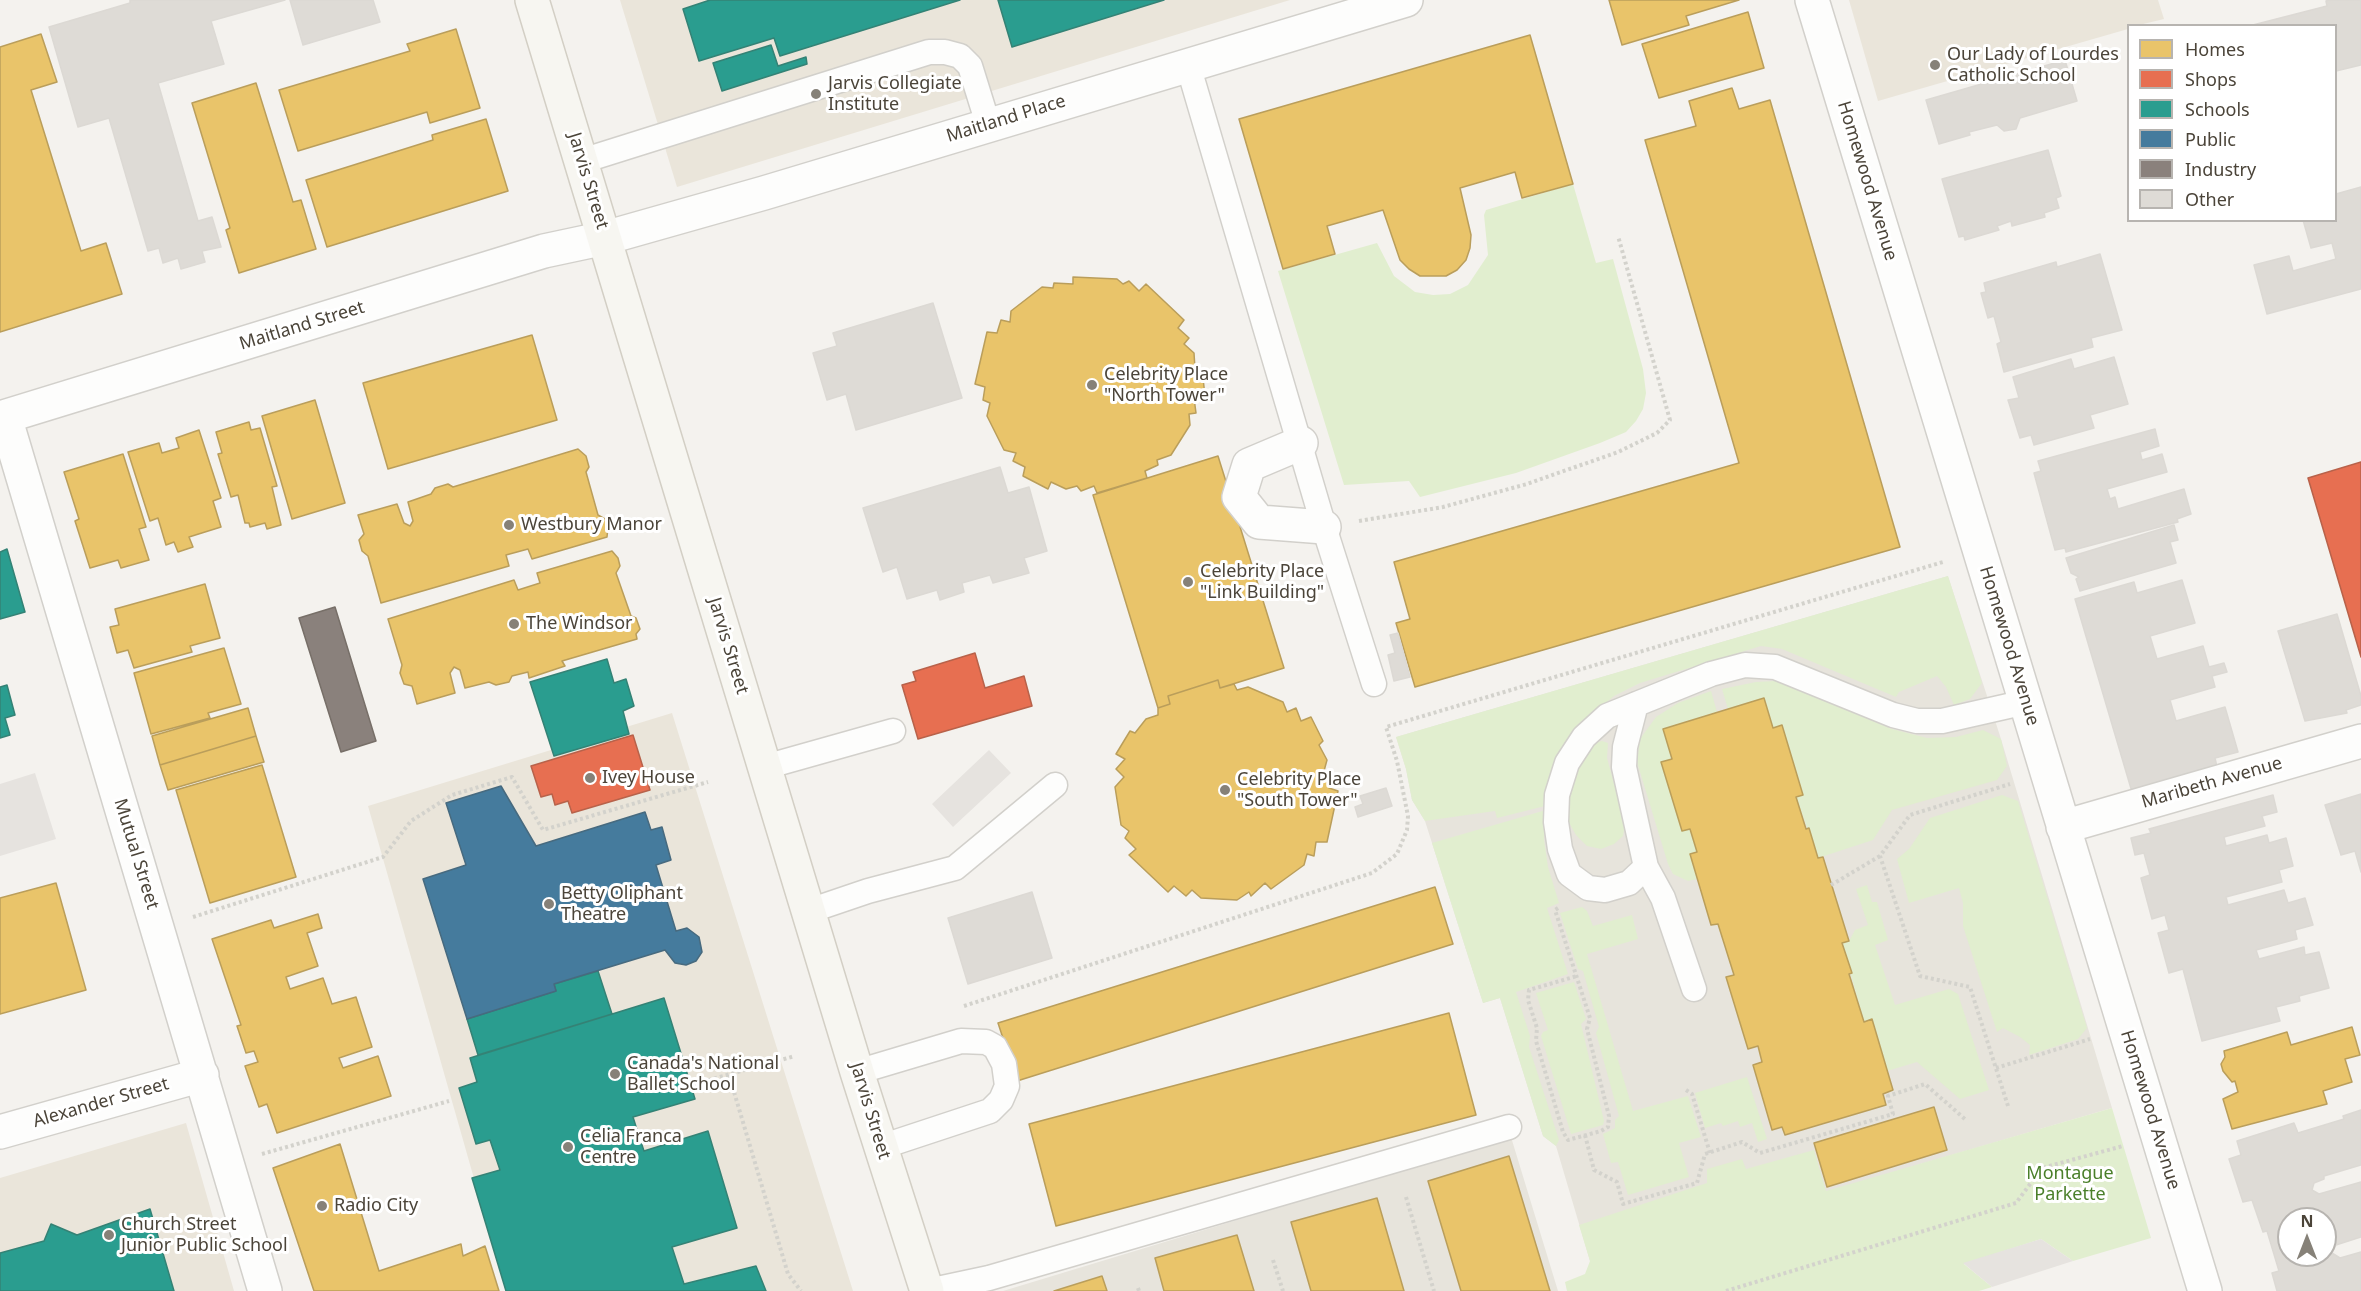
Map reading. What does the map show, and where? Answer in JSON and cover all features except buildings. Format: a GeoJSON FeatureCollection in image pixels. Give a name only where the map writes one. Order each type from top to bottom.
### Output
{"type":"FeatureCollection","features":[{"type":"Feature","properties":{"kind":"main road","name":"Jarvis Street"},"geometry":{"type":"LineString","coordinates":[[532,0],[857,1072],[927,1291]]}},
{"type":"Feature","properties":{"kind":"street","name":"Maitland Place"},"geometry":{"type":"LineString","coordinates":[[605,238],[1406,0]]}},
{"type":"Feature","properties":{"kind":"street","name":"Homewood Avenue"},"geometry":{"type":"LineString","coordinates":[[1812,0],[2205,1291]]}},
{"type":"Feature","properties":{"kind":"street","name":"Maitland Street"},"geometry":{"type":"LineString","coordinates":[[3,418],[544,252],[605,238]]}},
{"type":"Feature","properties":{"kind":"street","name":"Mutual Street"},"geometry":{"type":"LineString","coordinates":[[3,418],[265,1291]]}},
{"type":"Feature","properties":{"kind":"street"},"geometry":{"type":"LineString","coordinates":[[1301,443],[1249,465],[1239,497],[1259,522],[1324,527]]}},
{"type":"Feature","properties":{"kind":"street","name":"Maribeth Avenue"},"geometry":{"type":"LineString","coordinates":[[2064,827],[2361,741]]}},
{"type":"Feature","properties":{"kind":"street","name":"Alexander Street"},"geometry":{"type":"LineString","coordinates":[[0,1132],[202,1075]]}},
{"type":"Feature","properties":{"kind":"lane"},"geometry":{"type":"LineString","coordinates":[[582,161],[929,52],[945,52],[960,56],[969,66],[988,124]]}},
{"type":"Feature","properties":{"kind":"lane"},"geometry":{"type":"LineString","coordinates":[[1188,65],[1324,527],[1374,684]]}},
{"type":"Feature","properties":{"kind":"lane"},"geometry":{"type":"LineString","coordinates":[[1646,867],[1629,883],[1605,890],[1588,888],[1569,874],[1563,857],[1556,822],[1557,795],[1567,763],[1584,737],[1607,716],[1711,674],[1745,665],[1775,667],[1893,715],[1917,721],[1942,722],[2026,702]]}},
{"type":"Feature","properties":{"kind":"lane"},"geometry":{"type":"LineString","coordinates":[[1635,704],[1625,747],[1624,767],[1646,867],[1663,898],[1694,988]]}},
{"type":"Feature","properties":{"kind":"lane"},"geometry":{"type":"LineString","coordinates":[[765,767],[893,731]]}},
{"type":"Feature","properties":{"kind":"lane"},"geometry":{"type":"LineString","coordinates":[[809,911],[868,891],[955,868],[1055,785]]}},
{"type":"Feature","properties":{"kind":"lane"},"geometry":{"type":"LineString","coordinates":[[857,1072],[961,1041],[986,1042],[995,1047],[1004,1064],[1007,1086],[1001,1100],[990,1111],[881,1147]]}},
{"type":"Feature","properties":{"kind":"lane"},"geometry":{"type":"LineString","coordinates":[[927,1291],[989,1278],[1509,1127]]}},
{"type":"Feature","properties":{"kind":"path"},"geometry":{"type":"LineString","coordinates":[[1324,527],[1443,507],[1527,484],[1618,452],[1657,432],[1670,420],[1618,236]]}},
{"type":"Feature","properties":{"kind":"path"},"geometry":{"type":"LineString","coordinates":[[955,1009],[1372,873],[1398,854],[1407,830],[1408,816],[1397,761],[1386,727],[1947,560]]}},
{"type":"Feature","properties":{"kind":"path"},"geometry":{"type":"LineString","coordinates":[[189,918],[383,857],[411,821],[452,795],[512,777],[543,830],[708,782]]}},
{"type":"Feature","properties":{"kind":"path"},"geometry":{"type":"LineString","coordinates":[[1831,885],[1880,856],[1910,815],[2018,782]]}},
{"type":"Feature","properties":{"kind":"path"},"geometry":{"type":"LineString","coordinates":[[1880,856],[1920,976],[1970,987],[2008,1106]]}},
{"type":"Feature","properties":{"kind":"path"},"geometry":{"type":"LineString","coordinates":[[1576,976],[1529,990],[1528,999],[1537,1028],[1536,1041],[1563,1132],[1568,1140],[1585,1136],[1608,1126],[1609,1116],[1587,1029],[1590,1018],[1555,910],[1588,888]]}},
{"type":"Feature","properties":{"kind":"path"},"geometry":{"type":"LineString","coordinates":[[1996,1068],[2095,1038]]}},
{"type":"Feature","properties":{"kind":"path"},"geometry":{"type":"LineString","coordinates":[[691,1085],[795,1056]]}},
{"type":"Feature","properties":{"kind":"path"},"geometry":{"type":"LineString","coordinates":[[729,1075],[788,1274],[801,1291]]}},
{"type":"Feature","properties":{"kind":"path"},"geometry":{"type":"LineString","coordinates":[[1585,1136],[1594,1170],[1617,1182],[1623,1204],[1696,1183],[1706,1154],[1710,1152],[1742,1142],[1760,1153],[1893,1114],[1888,1096],[1925,1084],[1966,1120]]}},
{"type":"Feature","properties":{"kind":"path"},"geometry":{"type":"LineString","coordinates":[[1686,1090],[1692,1094],[1710,1152]]}},
{"type":"Feature","properties":{"kind":"path"},"geometry":{"type":"LineString","coordinates":[[228,1163],[449,1101]]}},
{"type":"Feature","properties":{"kind":"path"},"geometry":{"type":"LineString","coordinates":[[1726,1291],[2016,1203],[2042,1168],[2126,1145]]}},
{"type":"Feature","properties":{"kind":"path"},"geometry":{"type":"LineString","coordinates":[[1406,1197],[1434,1291]]}},
{"type":"Feature","properties":{"kind":"path"},"geometry":{"type":"LineString","coordinates":[[1273,1260],[1282,1291]]}},
{"type":"Feature","properties":{"kind":"shaded area","name":"Jarvis Collegiate Institute"},"geometry":{"type":"Polygon","coordinates":[[[620,0],[1290,0],[677,187],[620,0]]]}},
{"type":"Feature","properties":{"kind":"shaded area","name":"Our Lady of Lourdes Catholic School"},"geometry":{"type":"Polygon","coordinates":[[[1849,0],[2158,0],[2164,19],[2143,24],[2127,24],[2127,29],[1878,101],[1849,0]]]}},
{"type":"Feature","properties":{"kind":"shaded area"},"geometry":{"type":"Polygon","coordinates":[[[1948,576],[2001,739],[2112,1108],[1590,1261],[1556,1146],[1543,1136],[1500,998],[1483,1003],[1425,821],[1412,800],[1406,769],[1396,737],[1948,576]]]}},
{"type":"Feature","properties":{"kind":"shaded area","name":"Canada's National Ballet School"},"geometry":{"type":"Polygon","coordinates":[[[672,713],[853,1291],[506,1291],[368,806],[672,713]]]}},
{"type":"Feature","properties":{"kind":"shaded area"},"geometry":{"type":"Polygon","coordinates":[[[989,750],[1011,773],[953,827],[932,804],[989,750]]]}},
{"type":"Feature","properties":{"kind":"shaded area"},"geometry":{"type":"Polygon","coordinates":[[[35,773],[56,839],[0,856],[0,784],[35,773]]]}},
{"type":"Feature","properties":{"kind":"shaded area","name":"Church Street Junior Public School"},"geometry":{"type":"Polygon","coordinates":[[[186,1123],[234,1291],[0,1291],[0,1178],[186,1123]]]}},
{"type":"Feature","properties":{"kind":"shaded area"},"geometry":{"type":"Polygon","coordinates":[[[1511,1137],[1558,1291],[1003,1291],[1511,1137]]]}},
{"type":"Feature","properties":{"kind":"shaded area"},"geometry":{"type":"Polygon","coordinates":[[[2041,1239],[2073,1261],[1992,1287],[1963,1263],[2041,1239]]]}},
{"type":"Feature","properties":{"kind":"green space"},"geometry":{"type":"Polygon","coordinates":[[[1573,184],[1596,263],[1613,259],[1643,369],[1646,393],[1643,409],[1636,421],[1626,432],[1516,473],[1420,497],[1409,481],[1344,485],[1278,271],[1377,243],[1394,276],[1415,292],[1433,295],[1450,294],[1468,285],[1488,255],[1484,215],[1486,210],[1573,184]]]}},
{"type":"Feature","properties":{"kind":"green space"},"geometry":{"type":"Polygon","coordinates":[[[1948,576],[1982,683],[1970,699],[1954,705],[1946,687],[1937,676],[1899,692],[1896,697],[1782,649],[1761,646],[1640,683],[1614,696],[1583,722],[1545,806],[1497,818],[1495,811],[1425,821],[1412,800],[1406,769],[1396,737],[1948,576]]]}},
{"type":"Feature","properties":{"kind":"green space"},"geometry":{"type":"Polygon","coordinates":[[[1776,681],[1892,729],[1927,738],[1956,737],[1983,730],[2001,739],[2007,766],[1997,780],[1892,810],[1873,840],[1818,858],[1796,797],[1803,794],[1782,725],[1773,728],[1764,698],[1728,709],[1722,689],[1756,682],[1776,681]]]}},
{"type":"Feature","properties":{"kind":"green space"},"geometry":{"type":"Polygon","coordinates":[[[1711,691],[1717,712],[1663,729],[1672,759],[1661,763],[1682,831],[1690,829],[1697,852],[1690,854],[1697,879],[1688,881],[1673,874],[1668,864],[1637,762],[1640,739],[1656,717],[1678,703],[1711,691]]]}},
{"type":"Feature","properties":{"kind":"green space"},"geometry":{"type":"Polygon","coordinates":[[[1602,741],[1608,743],[1607,758],[1625,823],[1623,836],[1614,844],[1601,849],[1587,846],[1576,835],[1568,821],[1568,803],[1572,782],[1582,759],[1595,743],[1602,741]]]}},
{"type":"Feature","properties":{"kind":"green space"},"geometry":{"type":"Polygon","coordinates":[[[2002,795],[2018,801],[2087,1028],[2078,1039],[2029,1055],[2030,1045],[2020,1037],[2003,1028],[1997,1032],[1963,926],[1963,903],[1959,888],[1909,903],[1897,859],[1909,849],[1930,818],[2002,795]]]}},
{"type":"Feature","properties":{"kind":"green space"},"geometry":{"type":"Polygon","coordinates":[[[1546,810],[1544,839],[1548,867],[1559,903],[1547,908],[1568,974],[1516,992],[1530,1036],[1529,1047],[1559,1140],[1556,1146],[1543,1136],[1500,998],[1483,1003],[1432,843],[1546,810]]]}},
{"type":"Feature","properties":{"kind":"green space"},"geometry":{"type":"Polygon","coordinates":[[[1867,885],[1872,902],[1877,902],[1888,940],[1875,945],[1895,1005],[1949,989],[1958,994],[1989,1090],[1960,1099],[1917,1062],[1887,1071],[1872,1020],[1864,1022],[1842,943],[1849,941],[1855,930],[1868,925],[1856,889],[1867,885]]]}},
{"type":"Feature","properties":{"kind":"green space"},"geometry":{"type":"Polygon","coordinates":[[[1582,907],[1587,911],[1593,926],[1632,915],[1638,939],[1587,954],[1633,1111],[1688,1096],[1701,1137],[1679,1143],[1689,1177],[1628,1195],[1618,1162],[1611,1163],[1603,1134],[1615,1128],[1615,1120],[1619,1116],[1596,1033],[1599,1027],[1583,971],[1578,969],[1560,913],[1582,907]]]}},
{"type":"Feature","properties":{"kind":"green space"},"geometry":{"type":"Polygon","coordinates":[[[1574,982],[1586,1019],[1581,1024],[1604,1121],[1603,1125],[1571,1134],[1541,1036],[1548,1030],[1536,993],[1574,982]]]}},
{"type":"Feature","properties":{"kind":"green space"},"geometry":{"type":"Polygon","coordinates":[[[1747,1077],[1767,1139],[1758,1142],[1752,1123],[1740,1127],[1738,1121],[1705,1128],[1695,1093],[1747,1077]]]}},
{"type":"Feature","properties":{"kind":"green space","name":"Montague Parkette"},"geometry":{"type":"Polygon","coordinates":[[[2112,1108],[2151,1238],[2073,1261],[2041,1239],[1964,1264],[1992,1287],[1979,1291],[1567,1291],[1565,1282],[1585,1274],[1590,1261],[1579,1225],[1707,1183],[1707,1169],[1742,1159],[1746,1169],[1814,1150],[1826,1191],[2112,1108]]]}},
{"type":"Feature","properties":{"kind":"place","name":"Our Lady of Lourdes Catholic School"},"geometry":{"type":"Point","coordinates":[1935,65]}},
{"type":"Feature","properties":{"kind":"place","name":"Jarvis Collegiate Institute"},"geometry":{"type":"Point","coordinates":[816,94]}},
{"type":"Feature","properties":{"kind":"place","name":"Celebrity Place \"North Tower\""},"geometry":{"type":"Point","coordinates":[1092,385]}},
{"type":"Feature","properties":{"kind":"place","name":"Westbury Manor"},"geometry":{"type":"Point","coordinates":[509,525]}},
{"type":"Feature","properties":{"kind":"place","name":"Celebrity Place \"Link Building\""},"geometry":{"type":"Point","coordinates":[1188,582]}},
{"type":"Feature","properties":{"kind":"place","name":"The Windsor"},"geometry":{"type":"Point","coordinates":[514,624]}},
{"type":"Feature","properties":{"kind":"place","name":"Ivey House"},"geometry":{"type":"Point","coordinates":[590,778]}},
{"type":"Feature","properties":{"kind":"place","name":"Celebrity Place \"South Tower\""},"geometry":{"type":"Point","coordinates":[1225,790]}},
{"type":"Feature","properties":{"kind":"place","name":"Betty Oliphant Theatre"},"geometry":{"type":"Point","coordinates":[549,904]}},
{"type":"Feature","properties":{"kind":"place","name":"Canada's National Ballet School"},"geometry":{"type":"Point","coordinates":[615,1074]}},
{"type":"Feature","properties":{"kind":"place","name":"Celia Franca Centre"},"geometry":{"type":"Point","coordinates":[568,1147]}},
{"type":"Feature","properties":{"kind":"place","name":"Radio City"},"geometry":{"type":"Point","coordinates":[322,1206]}},
{"type":"Feature","properties":{"kind":"place","name":"Church Street Junior Public School"},"geometry":{"type":"Point","coordinates":[109,1235]}}]}
